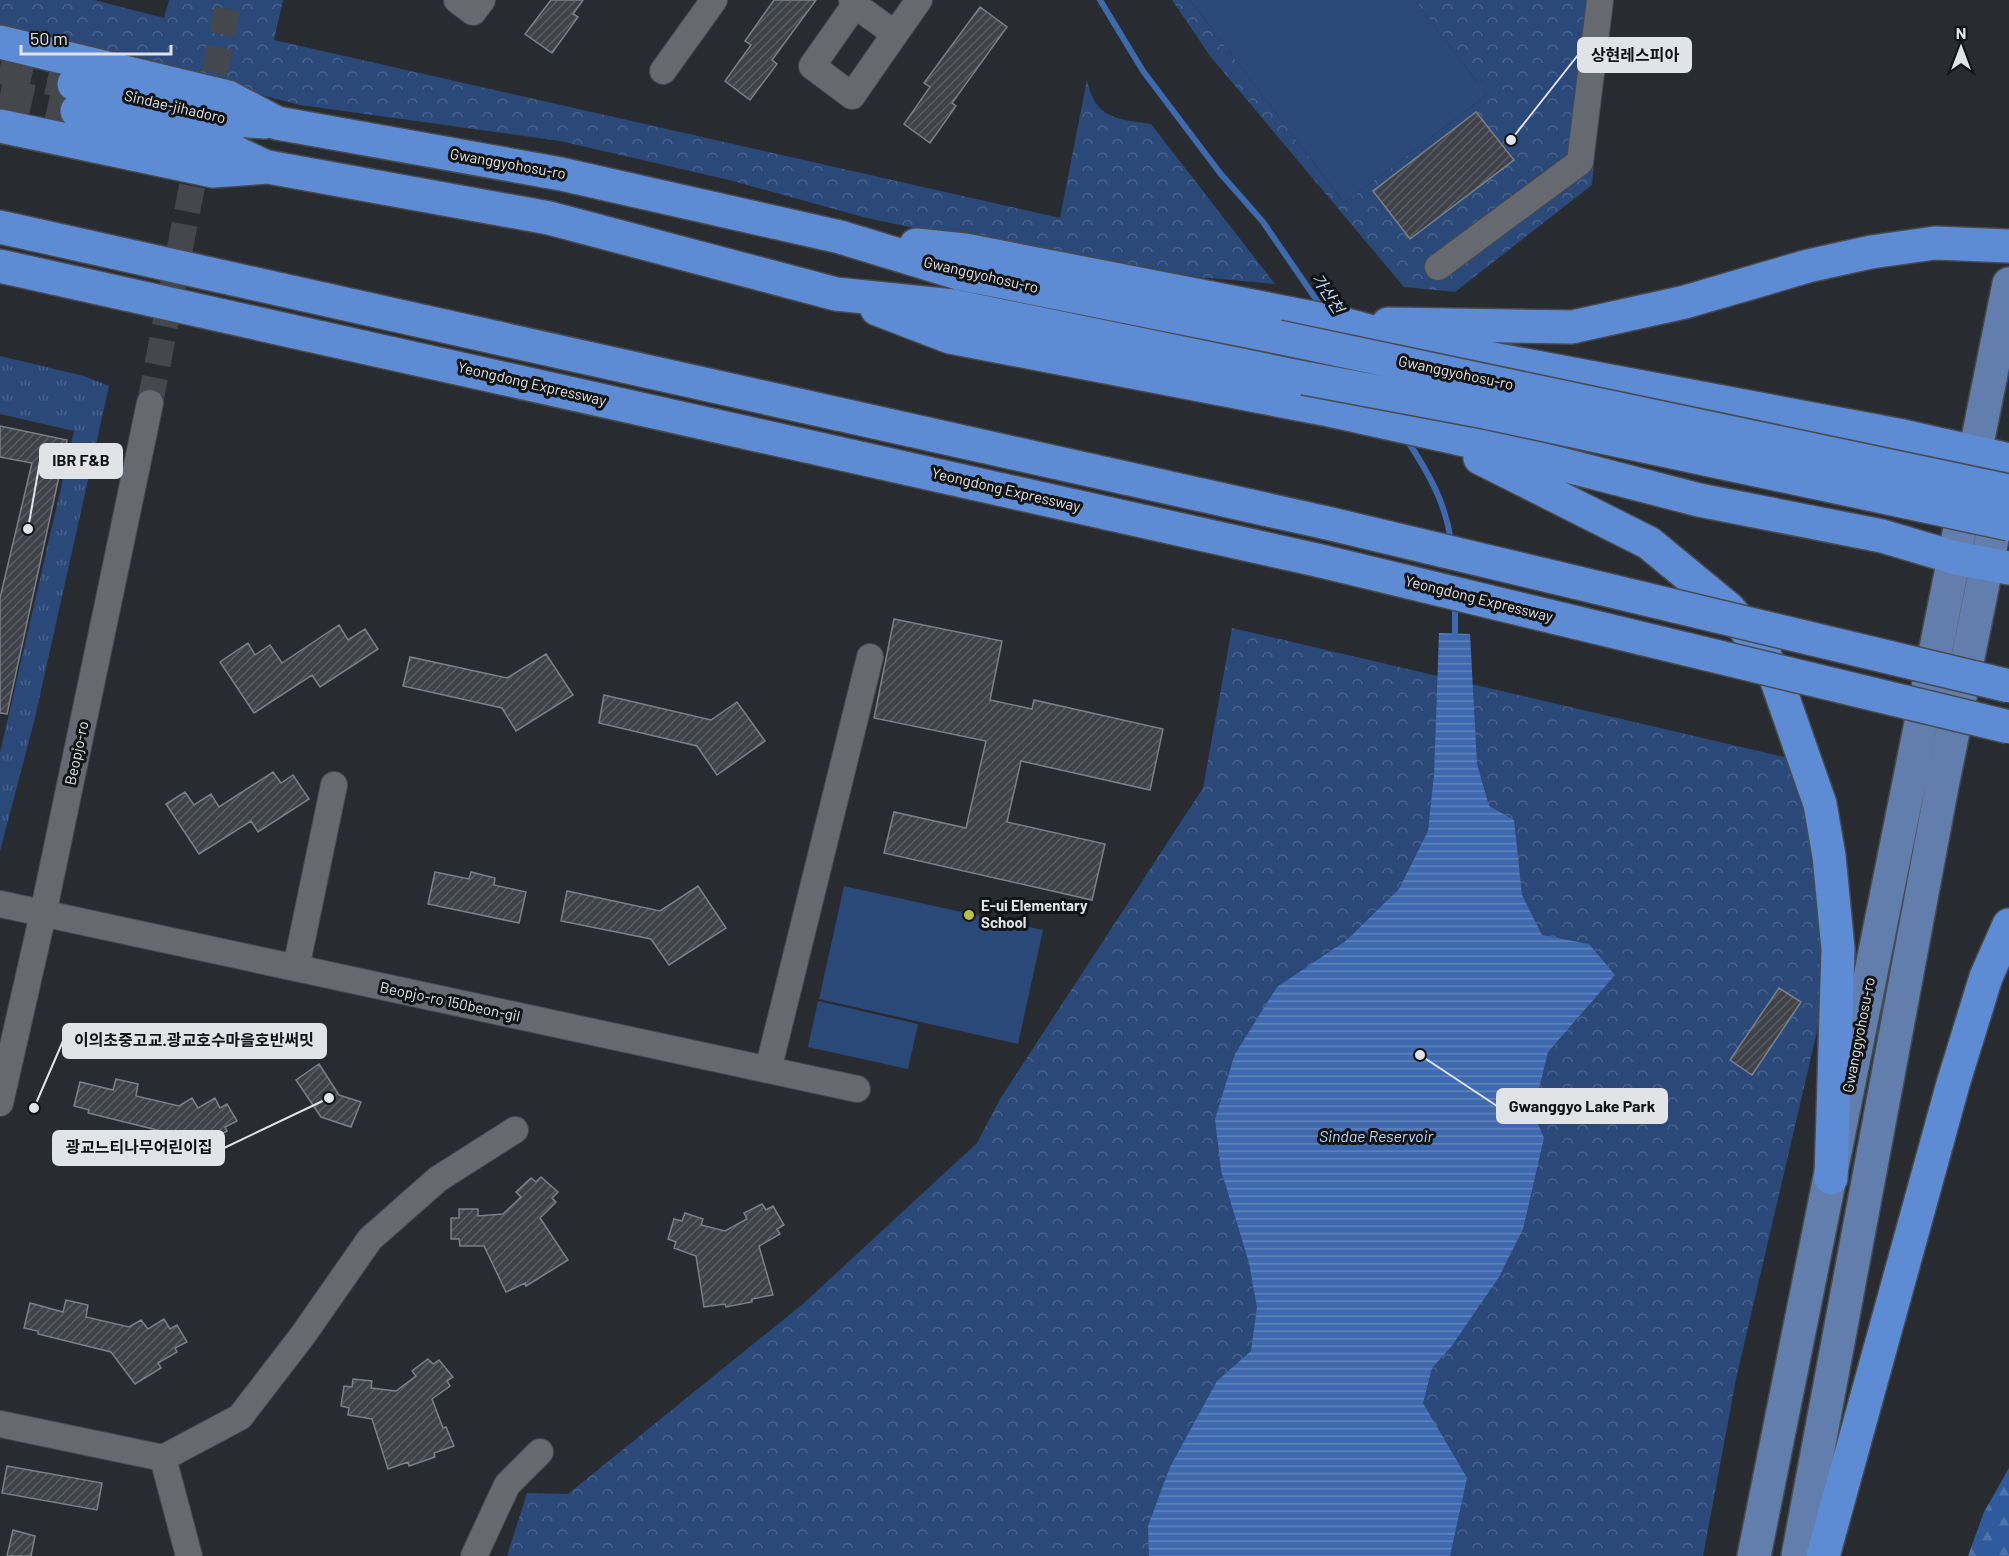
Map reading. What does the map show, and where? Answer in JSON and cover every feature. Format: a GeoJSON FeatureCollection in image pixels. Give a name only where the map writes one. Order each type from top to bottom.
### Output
{"type":"FeatureCollection","features":[{"type":"Feature","properties":{"kind":"highway","name":"Gwanggyohosu-ro"},"geometry":{"type":"LineString","coordinates":[[0,42],[228,97],[277,123],[561,174],[840,237],[958,273],[1278,337],[2009,466]]}},
{"type":"Feature","properties":{"kind":"highway","name":"Sindae-jihadoro"},"geometry":{"type":"LineString","coordinates":[[268,167],[220,145],[75,97],[220,119],[277,123]]}},
{"type":"Feature","properties":{"kind":"highway"},"geometry":{"type":"LineString","coordinates":[[0,126],[213,171],[268,167],[549,218],[836,294],[950,337],[1324,409],[1436,436],[1488,454],[1699,501],[1882,536],[1956,558],[1999,566]]}},
{"type":"Feature","properties":{"kind":"highway"},"geometry":{"type":"LineString","coordinates":[[0,227],[1327,523],[2009,686]]}},
{"type":"Feature","properties":{"kind":"highway"},"geometry":{"type":"LineString","coordinates":[[840,237],[965,250],[1253,307],[1421,335],[1975,452],[2009,466]]}},
{"type":"Feature","properties":{"kind":"highway"},"geometry":{"type":"LineString","coordinates":[[1421,335],[1572,327],[1686,302],[1808,266],[1871,252],[1935,243],[2009,246]]}},
{"type":"Feature","properties":{"kind":"highway","name":"Yeongdong Expressway"},"geometry":{"type":"LineString","coordinates":[[0,266],[1321,561],[2009,727]]}},
{"type":"Feature","properties":{"kind":"highway"},"geometry":{"type":"LineString","coordinates":[[836,294],[953,306],[1305,378],[1485,412],[2009,525]]}},
{"type":"Feature","properties":{"kind":"highway"},"geometry":{"type":"LineString","coordinates":[[1488,454],[1649,543],[1729,609],[1761,648],[1777,681],[1820,804],[1829,856],[1839,949],[1831,1178]]}},
{"type":"Feature","properties":{"kind":"highway"},"geometry":{"type":"LineString","coordinates":[[1822,1556],[1953,1084],[1986,977],[2009,925]]}},
{"type":"Feature","properties":{"kind":"main road","name":"Gwanggyohosu-ro"},"geometry":{"type":"LineString","coordinates":[[1754,1556],[1831,1178],[1942,608],[1956,558],[1975,452],[1988,399],[2009,284]]}},
{"type":"Feature","properties":{"kind":"main road"},"geometry":{"type":"LineString","coordinates":[[1798,1556],[1942,786],[1999,566],[2009,466]]}},
{"type":"Feature","properties":{"kind":"street"},"geometry":{"type":"LineString","coordinates":[[457,0],[473,12],[482,0]]}},
{"type":"Feature","properties":{"kind":"street"},"geometry":{"type":"LineString","coordinates":[[663,71],[714,0]]}},
{"type":"Feature","properties":{"kind":"street"},"geometry":{"type":"LineString","coordinates":[[896,34],[853,3],[812,66],[852,96],[896,34],[919,0]]}},
{"type":"Feature","properties":{"kind":"street"},"geometry":{"type":"LineString","coordinates":[[1438,267],[1580,162],[1600,0]]}},
{"type":"Feature","properties":{"kind":"street","name":"Beopjo-ro"},"geometry":{"type":"LineString","coordinates":[[0,1103],[44,914],[150,403]]}},
{"type":"Feature","properties":{"kind":"street"},"geometry":{"type":"LineString","coordinates":[[768,1070],[870,657]]}},
{"type":"Feature","properties":{"kind":"street"},"geometry":{"type":"LineString","coordinates":[[296,968],[334,785]]}},
{"type":"Feature","properties":{"kind":"street","name":"Beopjo-ro 150beon-gil"},"geometry":{"type":"LineString","coordinates":[[0,904],[857,1089]]}},
{"type":"Feature","properties":{"kind":"street"},"geometry":{"type":"LineString","coordinates":[[0,1424],[163,1458],[240,1417],[303,1335],[370,1239],[438,1179],[515,1130]]}},
{"type":"Feature","properties":{"kind":"street"},"geometry":{"type":"LineString","coordinates":[[474,1556],[507,1485],[540,1452]]}},
{"type":"Feature","properties":{"kind":"street"},"geometry":{"type":"LineString","coordinates":[[163,1458],[189,1556]]}},
{"type":"Feature","properties":{"kind":"green space"},"geometry":{"type":"Polygon","coordinates":[[[0,0],[94,0],[164,18],[169,0],[283,0],[274,40],[1060,218],[1087,80],[1096,103],[1109,115],[1128,121],[1151,124],[1275,284],[1099,268],[863,217],[729,180],[560,141],[300,105],[0,28],[0,0]]]}},
{"type":"Feature","properties":{"kind":"green space"},"geometry":{"type":"Polygon","coordinates":[[[1172,0],[1190,0],[1344,203],[1487,95],[1415,0],[1608,0],[1592,185],[1455,292],[1404,287],[1210,56],[1172,0]]]}},
{"type":"Feature","properties":{"kind":"green space"},"geometry":{"type":"Polygon","coordinates":[[[1190,0],[1415,0],[1487,95],[1344,203],[1190,0]]]}},
{"type":"Feature","properties":{"kind":"green space"},"geometry":{"type":"Polygon","coordinates":[[[0,356],[84,376],[109,386],[34,722],[0,851],[0,753],[74,431],[0,414],[0,356]]]}},
{"type":"Feature","properties":{"kind":"green space"},"geometry":{"type":"Polygon","coordinates":[[[1232,628],[1793,759],[1817,849],[1824,927],[1822,1010],[1736,1379],[1703,1556],[507,1556],[527,1493],[568,1494],[804,1303],[977,1143],[1000,1099],[1203,788],[1232,628]]]}},
{"type":"Feature","properties":{"kind":"green space"},"geometry":{"type":"Polygon","coordinates":[[[844,886],[1043,930],[1018,1044],[819,999],[844,886]]]}},
{"type":"Feature","properties":{"kind":"green space"},"geometry":{"type":"Polygon","coordinates":[[[818,1001],[918,1024],[908,1069],[808,1047],[818,1001]]]}},
{"type":"Feature","properties":{"kind":"green space"},"geometry":{"type":"Polygon","coordinates":[[[2009,1468],[2009,1556],[1968,1556],[1984,1512],[2009,1468]]]}},
{"type":"Feature","properties":{"kind":"water","name":"Sindae Reservoir"},"geometry":{"type":"Polygon","coordinates":[[[1439,633],[1470,634],[1477,764],[1489,806],[1514,820],[1522,895],[1542,935],[1589,944],[1615,975],[1548,1052],[1533,1113],[1544,1138],[1523,1229],[1499,1277],[1451,1347],[1432,1368],[1423,1403],[1467,1478],[1450,1556],[1149,1556],[1148,1526],[1170,1467],[1217,1381],[1251,1351],[1257,1307],[1249,1263],[1221,1170],[1215,1119],[1235,1054],[1277,987],[1347,940],[1399,889],[1428,831],[1434,775],[1439,633]]]}},
{"type":"Feature","properties":{"kind":"building"},"geometry":{"type":"Polygon","coordinates":[[[551,0],[583,0],[573,14],[578,17],[552,53],[525,34],[551,0]]]}},
{"type":"Feature","properties":{"kind":"building"},"geometry":{"type":"Polygon","coordinates":[[[774,0],[816,0],[772,60],[777,64],[750,100],[725,81],[751,45],[745,41],[774,0]]]}},
{"type":"Feature","properties":{"kind":"building"},"geometry":{"type":"Polygon","coordinates":[[[980,7],[1007,27],[952,103],[956,106],[930,143],[904,124],[930,87],[924,83],[980,7]]]}},
{"type":"Feature","properties":{"kind":"building"},"geometry":{"type":"Polygon","coordinates":[[[1476,112],[1514,160],[1410,239],[1373,191],[1476,112]]]}},
{"type":"Feature","properties":{"kind":"building"},"geometry":{"type":"Polygon","coordinates":[[[0,426],[67,440],[7,714],[0,713],[0,598],[32,463],[0,457],[0,426]]]}},
{"type":"Feature","properties":{"kind":"building"},"geometry":{"type":"Polygon","coordinates":[[[894,619],[1002,641],[990,700],[1032,709],[1034,700],[1163,729],[1150,790],[1021,761],[1007,822],[1105,844],[1092,900],[884,853],[894,812],[966,828],[986,741],[874,718],[894,619]]]}},
{"type":"Feature","properties":{"kind":"building"},"geometry":{"type":"Polygon","coordinates":[[[339,625],[348,640],[365,629],[378,649],[320,687],[312,675],[254,713],[220,662],[248,643],[255,655],[270,645],[282,663],[339,625]]]}},
{"type":"Feature","properties":{"kind":"building"},"geometry":{"type":"Polygon","coordinates":[[[546,654],[573,695],[516,731],[502,708],[403,686],[410,657],[507,678],[546,654]]]}},
{"type":"Feature","properties":{"kind":"building"},"geometry":{"type":"Polygon","coordinates":[[[604,695],[711,720],[737,702],[765,741],[717,775],[697,746],[599,723],[604,695]]]}},
{"type":"Feature","properties":{"kind":"building"},"geometry":{"type":"Polygon","coordinates":[[[273,772],[281,783],[293,775],[309,799],[258,832],[251,821],[199,854],[166,804],[185,792],[194,805],[211,794],[219,807],[273,772]]]}},
{"type":"Feature","properties":{"kind":"building"},"geometry":{"type":"Polygon","coordinates":[[[435,872],[469,879],[471,872],[495,878],[494,885],[526,892],[519,923],[428,904],[435,872]]]}},
{"type":"Feature","properties":{"kind":"building"},"geometry":{"type":"Polygon","coordinates":[[[698,886],[726,928],[669,965],[651,939],[561,921],[567,891],[660,911],[698,886]]]}},
{"type":"Feature","properties":{"kind":"building"},"geometry":{"type":"Polygon","coordinates":[[[1779,988],[1801,1002],[1752,1075],[1730,1060],[1779,988]]]}},
{"type":"Feature","properties":{"kind":"building"},"geometry":{"type":"Polygon","coordinates":[[[319,1064],[339,1095],[361,1102],[351,1127],[321,1117],[296,1080],[319,1064]]]}},
{"type":"Feature","properties":{"kind":"building"},"geometry":{"type":"Polygon","coordinates":[[[116,1079],[138,1084],[136,1096],[179,1106],[192,1098],[198,1108],[215,1098],[220,1108],[227,1104],[237,1121],[225,1127],[227,1131],[208,1142],[211,1147],[185,1163],[161,1131],[88,1113],[89,1110],[74,1106],[80,1082],[113,1090],[116,1079]]]}},
{"type":"Feature","properties":{"kind":"building"},"geometry":{"type":"Polygon","coordinates":[[[541,1177],[558,1192],[552,1198],[556,1202],[540,1218],[568,1260],[526,1286],[525,1283],[506,1292],[484,1246],[460,1246],[459,1239],[451,1239],[451,1218],[459,1218],[459,1209],[478,1209],[478,1216],[503,1214],[521,1197],[516,1192],[531,1178],[536,1182],[541,1177]]]}},
{"type":"Feature","properties":{"kind":"building"},"geometry":{"type":"Polygon","coordinates":[[[762,1204],[766,1210],[773,1206],[784,1225],[777,1229],[780,1234],[759,1246],[773,1295],[726,1307],[725,1304],[704,1307],[696,1256],[674,1248],[676,1242],[668,1239],[674,1219],[682,1221],[685,1213],[703,1219],[701,1225],[725,1231],[747,1219],[744,1213],[762,1204]]]}},
{"type":"Feature","properties":{"kind":"building"},"geometry":{"type":"Polygon","coordinates":[[[66,1300],[88,1305],[86,1317],[129,1327],[141,1320],[148,1329],[164,1319],[170,1329],[177,1325],[187,1342],[175,1348],[177,1352],[158,1363],[161,1368],[135,1384],[111,1352],[38,1334],[38,1331],[24,1328],[30,1303],[63,1312],[66,1300]]]}},
{"type":"Feature","properties":{"kind":"building"},"geometry":{"type":"Polygon","coordinates":[[[428,1359],[433,1364],[439,1360],[453,1377],[447,1381],[450,1386],[432,1399],[443,1428],[446,1427],[454,1446],[434,1453],[435,1457],[409,1466],[408,1462],[388,1469],[372,1419],[348,1415],[349,1408],[341,1406],[344,1386],[352,1387],[353,1379],[372,1381],[371,1388],[396,1391],[416,1376],[412,1371],[428,1359]]]}},
{"type":"Feature","properties":{"kind":"building"},"geometry":{"type":"Polygon","coordinates":[[[7,1466],[102,1483],[97,1510],[2,1493],[7,1466]]]}},
{"type":"Feature","properties":{"kind":"building"},"geometry":{"type":"Polygon","coordinates":[[[13,1530],[35,1536],[31,1556],[7,1556],[13,1530]]]}},
{"type":"Feature","properties":{"kind":"waterway","name":"가산천"},"geometry":{"type":"LineString","coordinates":[[1100,0],[1143,71],[1220,173],[1263,222],[1322,308]]}},
{"type":"Feature","properties":{"kind":"waterway","name":"가산천"},"geometry":{"type":"LineString","coordinates":[[1407,440],[1435,488],[1445,514],[1451,542]]}},
{"type":"Feature","properties":{"kind":"waterway","name":"가산천"},"geometry":{"type":"LineString","coordinates":[[1455,603],[1455,633]]}},
{"type":"Feature","properties":{"kind":"tunnel"},"geometry":{"type":"LineString","coordinates":[[207,111],[229,0]]}},
{"type":"Feature","properties":{"kind":"tunnel"},"geometry":{"type":"LineString","coordinates":[[0,67],[74,84]]}},
{"type":"Feature","properties":{"kind":"tunnel"},"geometry":{"type":"LineString","coordinates":[[0,94],[77,111]]}},
{"type":"Feature","properties":{"kind":"tunnel"},"geometry":{"type":"LineString","coordinates":[[150,403],[199,150]]}},
{"type":"Feature","properties":{"kind":"place","name":"상현레스피아"},"geometry":{"type":"Point","coordinates":[1511,140]}},
{"type":"Feature","properties":{"kind":"place","name":"IBR F&B"},"geometry":{"type":"Point","coordinates":[28,529]}},
{"type":"Feature","properties":{"kind":"place","name":"E-ui Elementary School"},"geometry":{"type":"Point","coordinates":[969,915]}},
{"type":"Feature","properties":{"kind":"place","name":"Gwanggyo Lake Park"},"geometry":{"type":"Point","coordinates":[1420,1055]}},
{"type":"Feature","properties":{"kind":"place","name":"광교느티나무어린이집"},"geometry":{"type":"Point","coordinates":[329,1098]}},
{"type":"Feature","properties":{"kind":"place","name":"이의초중고교.광교호수마을호반써밋"},"geometry":{"type":"Point","coordinates":[34,1108]}}]}
